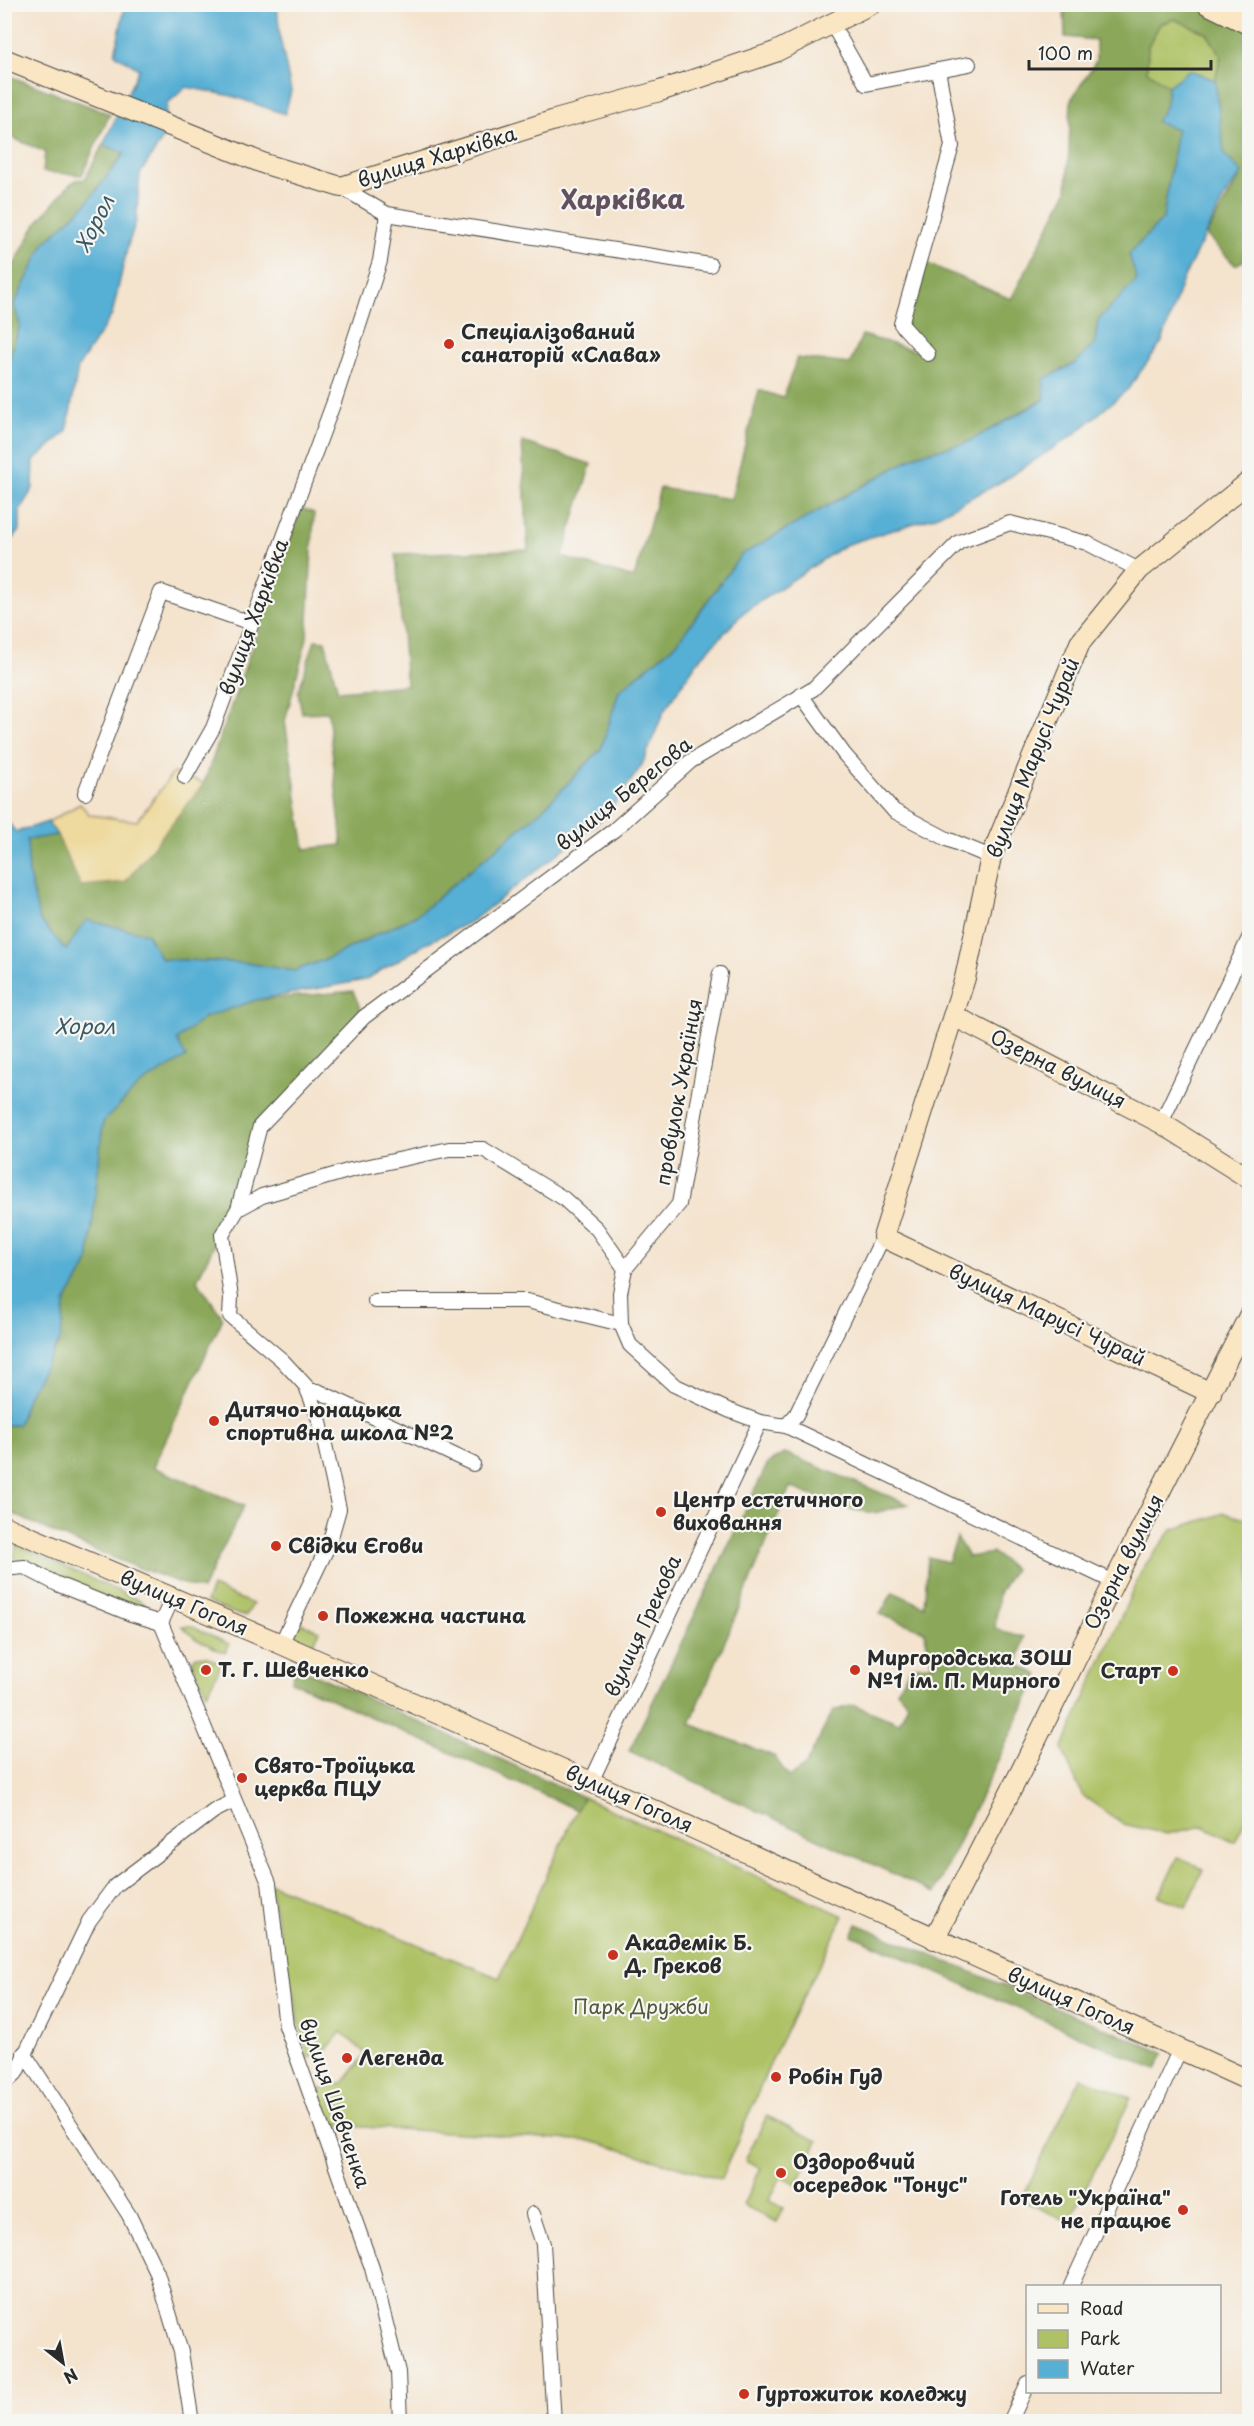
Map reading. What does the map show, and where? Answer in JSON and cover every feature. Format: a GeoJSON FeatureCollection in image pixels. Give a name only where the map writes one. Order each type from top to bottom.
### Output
{"type":"FeatureCollection","features":[{"type":"Feature","properties":{"kind":"street","name":"вулиця Харківка"},"geometry":{"type":"LineString","coordinates":[[4,59],[265,164],[341,187],[555,120],[660,91],[775,52],[871,4]]}},
{"type":"Feature","properties":{"kind":"street"},"geometry":{"type":"LineString","coordinates":[[1208,4],[1250,25]]}},
{"type":"Feature","properties":{"kind":"street"},"geometry":{"type":"LineString","coordinates":[[832,24],[866,84],[969,64]]}},
{"type":"Feature","properties":{"kind":"street"},"geometry":{"type":"LineString","coordinates":[[928,354],[901,324],[952,146],[938,70]]}},
{"type":"Feature","properties":{"kind":"street"},"geometry":{"type":"LineString","coordinates":[[341,187],[387,214],[710,265]]}},
{"type":"Feature","properties":{"kind":"street","name":"вулиця Харківка"},"geometry":{"type":"LineString","coordinates":[[185,777],[213,728],[335,399],[380,261],[387,214]]}},
{"type":"Feature","properties":{"kind":"street","name":"вулиця Марусі Чурай"},"geometry":{"type":"LineString","coordinates":[[786,1426],[796,1415],[883,1237],[965,978],[991,857],[1080,643],[1139,570],[1250,481]]}},
{"type":"Feature","properties":{"kind":"street","name":"вулиця Берегова"},"geometry":{"type":"LineString","coordinates":[[238,1209],[260,1126],[364,1017],[614,830],[691,761],[813,689],[959,542],[1010,523],[1087,543],[1139,570]]}},
{"type":"Feature","properties":{"kind":"street"},"geometry":{"type":"LineString","coordinates":[[85,794],[161,592],[251,623]]}},
{"type":"Feature","properties":{"kind":"street"},"geometry":{"type":"LineString","coordinates":[[801,695],[844,754],[894,811],[947,839],[991,857]]}},
{"type":"Feature","properties":{"kind":"street"},"geometry":{"type":"LineString","coordinates":[[1161,1122],[1250,936]]}},
{"type":"Feature","properties":{"kind":"street","name":"провулок Українця"},"geometry":{"type":"LineString","coordinates":[[625,1269],[679,1204],[720,974]]}},
{"type":"Feature","properties":{"kind":"street","name":"Озерна вулиця"},"geometry":{"type":"LineString","coordinates":[[954,1016],[1161,1122],[1250,1179]]}},
{"type":"Feature","properties":{"kind":"street"},"geometry":{"type":"LineString","coordinates":[[281,1644],[329,1544],[339,1509],[320,1422],[308,1391],[282,1360],[230,1316],[231,1297],[222,1235],[238,1209],[262,1196],[351,1170],[449,1149],[483,1149],[563,1198],[597,1229],[625,1269],[620,1293],[621,1324],[630,1345],[674,1384],[728,1410],[760,1422],[786,1426],[1114,1582]]}},
{"type":"Feature","properties":{"kind":"street","name":"вулиця Марусі Чурай"},"geometry":{"type":"LineString","coordinates":[[883,1237],[1211,1393]]}},
{"type":"Feature","properties":{"kind":"street"},"geometry":{"type":"LineString","coordinates":[[375,1302],[528,1300],[621,1324]]}},
{"type":"Feature","properties":{"kind":"street","name":"Озерна вулиця"},"geometry":{"type":"LineString","coordinates":[[934,1939],[1021,1771],[1250,1314]]}},
{"type":"Feature","properties":{"kind":"street"},"geometry":{"type":"LineString","coordinates":[[308,1391],[318,1391],[474,1464]]}},
{"type":"Feature","properties":{"kind":"street","name":"вулиця Грекова"},"geometry":{"type":"LineString","coordinates":[[591,1782],[760,1422]]}},
{"type":"Feature","properties":{"kind":"street","name":"вулиця Гоголя"},"geometry":{"type":"LineString","coordinates":[[4,1526],[281,1644],[591,1782],[1250,2081]]}},
{"type":"Feature","properties":{"kind":"street"},"geometry":{"type":"LineString","coordinates":[[4,1569],[24,1567],[57,1584],[131,1614],[161,1623],[172,1599]]}},
{"type":"Feature","properties":{"kind":"street","name":"вулиця Шевченка"},"geometry":{"type":"LineString","coordinates":[[161,1623],[269,1883],[286,2026],[372,2268],[398,2372],[400,2421]]}},
{"type":"Feature","properties":{"kind":"street"},"geometry":{"type":"LineString","coordinates":[[4,2084],[16,2073],[89,1922],[115,1886],[214,1811],[234,1801]]}},
{"type":"Feature","properties":{"kind":"street"},"geometry":{"type":"LineString","coordinates":[[1071,2285],[1180,2049]]}},
{"type":"Feature","properties":{"kind":"street"},"geometry":{"type":"LineString","coordinates":[[24,2053],[129,2215],[157,2273],[181,2352],[192,2421]]}},
{"type":"Feature","properties":{"kind":"street"},"geometry":{"type":"LineString","coordinates":[[533,2214],[543,2244],[554,2421]]}},
{"type":"Feature","properties":{"kind":"street"},"geometry":{"type":"LineString","coordinates":[[1010,2421],[1026,2387]]}},
{"type":"Feature","properties":{"kind":"green space"},"geometry":{"type":"Polygon","coordinates":[[[1064,5],[1207,5],[1249,25],[1249,258],[1235,265],[1206,235],[1242,173],[1224,154],[1215,80],[1221,56],[1207,33],[1174,19],[1160,24],[1148,46],[1147,71],[1168,86],[1166,105],[1177,129],[1163,219],[1129,254],[1138,280],[1098,320],[1095,343],[1076,363],[1044,379],[1044,399],[966,443],[919,454],[741,555],[677,643],[619,691],[601,749],[542,810],[417,915],[329,958],[294,971],[247,963],[161,959],[147,934],[124,930],[66,951],[39,919],[29,875],[27,840],[57,835],[81,886],[125,882],[204,783],[301,508],[314,513],[307,638],[285,721],[305,849],[342,845],[328,712],[302,713],[298,692],[315,640],[325,641],[338,691],[406,685],[396,554],[528,550],[522,442],[591,464],[562,557],[634,578],[660,488],[731,499],[759,390],[783,398],[797,358],[850,364],[862,335],[927,354],[901,324],[919,260],[1011,299],[1067,191],[1071,100],[1096,61],[1096,40],[1065,37],[1064,5]]]}},
{"type":"Feature","properties":{"kind":"green space"},"geometry":{"type":"Polygon","coordinates":[[[1174,19],[1207,33],[1221,56],[1215,80],[1189,70],[1168,86],[1147,71],[1148,46],[1160,24],[1174,19]]]}},
{"type":"Feature","properties":{"kind":"green space"},"geometry":{"type":"Polygon","coordinates":[[[4,74],[110,114],[82,175],[43,172],[45,152],[6,135],[4,74]]]}},
{"type":"Feature","properties":{"kind":"green space"},"geometry":{"type":"Polygon","coordinates":[[[103,145],[125,152],[86,204],[44,244],[14,305],[20,325],[5,377],[5,282],[36,224],[70,184],[76,180],[85,179],[103,145]]]}},
{"type":"Feature","properties":{"kind":"green space"},"geometry":{"type":"Polygon","coordinates":[[[353,991],[364,1017],[260,1126],[236,1200],[197,1280],[223,1318],[153,1467],[244,1506],[202,1590],[102,1553],[5,1510],[4,1425],[18,1425],[28,1395],[60,1341],[66,1301],[88,1264],[103,1122],[139,1085],[185,1057],[177,1040],[203,1018],[256,1000],[353,991]]]}},
{"type":"Feature","properties":{"kind":"green space"},"geometry":{"type":"Polygon","coordinates":[[[785,1453],[908,1504],[875,1513],[847,1509],[790,1487],[690,1724],[774,1756],[789,1777],[805,1766],[833,1711],[854,1705],[899,1723],[908,1704],[897,1691],[911,1666],[932,1665],[924,1631],[880,1614],[893,1592],[924,1606],[928,1557],[948,1562],[957,1538],[968,1557],[993,1553],[1014,1569],[999,1593],[995,1629],[1024,1637],[1018,1664],[1039,1675],[934,1893],[629,1751],[768,1463],[785,1453]]]}},
{"type":"Feature","properties":{"kind":"green space","name":"Старт"},"geometry":{"type":"Polygon","coordinates":[[[1224,1513],[1250,1520],[1250,1809],[1235,1842],[1203,1826],[1167,1834],[1123,1824],[1082,1795],[1062,1749],[1143,1568],[1172,1530],[1224,1513]]]}},
{"type":"Feature","properties":{"kind":"green space"},"geometry":{"type":"Polygon","coordinates":[[[17,1545],[140,1601],[148,1607],[146,1613],[13,1561],[17,1545]]]}},
{"type":"Feature","properties":{"kind":"green space"},"geometry":{"type":"Polygon","coordinates":[[[212,1587],[253,1604],[246,1616],[206,1602],[212,1587]]]}},
{"type":"Feature","properties":{"kind":"green space"},"geometry":{"type":"Polygon","coordinates":[[[299,1622],[320,1631],[313,1644],[304,1645],[295,1634],[299,1622]]]}},
{"type":"Feature","properties":{"kind":"green space"},"geometry":{"type":"Polygon","coordinates":[[[182,1626],[191,1626],[229,1644],[225,1653],[196,1639],[182,1626]]]}},
{"type":"Feature","properties":{"kind":"green space"},"geometry":{"type":"Polygon","coordinates":[[[196,1656],[209,1657],[221,1665],[207,1693],[195,1672],[192,1661],[196,1656]]]}},
{"type":"Feature","properties":{"kind":"green space"},"geometry":{"type":"Polygon","coordinates":[[[297,1666],[583,1797],[577,1810],[291,1681],[297,1666]]]}},
{"type":"Feature","properties":{"kind":"green space","name":"Парк Дружби"},"geometry":{"type":"Polygon","coordinates":[[[583,1797],[844,1916],[774,2055],[721,2179],[590,2141],[331,2125],[319,2090],[343,2083],[366,2054],[341,2032],[323,2054],[307,2058],[269,1883],[499,1978],[583,1797]]]}},
{"type":"Feature","properties":{"kind":"green space"},"geometry":{"type":"Polygon","coordinates":[[[1178,1857],[1203,1869],[1186,1907],[1159,1896],[1178,1857]]]}},
{"type":"Feature","properties":{"kind":"green space"},"geometry":{"type":"Polygon","coordinates":[[[857,1924],[1164,2053],[1156,2070],[852,1935],[857,1924]]]}},
{"type":"Feature","properties":{"kind":"green space"},"geometry":{"type":"Polygon","coordinates":[[[1081,2077],[1131,2098],[1069,2222],[1021,2200],[1081,2077]]]}},
{"type":"Feature","properties":{"kind":"green space","name":"Оздоровчий осередок \"Тонус\""},"geometry":{"type":"Polygon","coordinates":[[[767,2116],[818,2141],[797,2185],[781,2177],[769,2201],[784,2208],[777,2222],[743,2205],[761,2168],[745,2160],[767,2116]]]}},
{"type":"Feature","properties":{"kind":"sand"},"geometry":{"type":"Polygon","coordinates":[[[173,773],[204,783],[125,882],[81,886],[57,835],[48,822],[80,804],[90,815],[137,821],[173,773]]]}},
{"type":"Feature","properties":{"kind":"water","name":"Хорол"},"geometry":{"type":"Polygon","coordinates":[[[125,5],[277,5],[280,38],[291,91],[285,114],[232,96],[186,87],[167,104],[162,140],[140,174],[136,221],[128,245],[112,315],[78,367],[67,431],[34,461],[33,488],[20,510],[20,529],[5,551],[4,377],[20,325],[14,305],[44,244],[86,204],[125,153],[103,145],[139,69],[115,54],[125,5]]]}},
{"type":"Feature","properties":{"kind":"water","name":"Хорол"},"geometry":{"type":"Polygon","coordinates":[[[1189,70],[1215,80],[1224,154],[1242,173],[1226,194],[1183,279],[1162,342],[1128,389],[1075,434],[1001,482],[934,517],[845,545],[744,612],[697,662],[664,711],[642,765],[606,816],[472,921],[427,943],[365,980],[256,1000],[203,1018],[177,1040],[186,1057],[139,1085],[103,1122],[88,1264],[66,1301],[60,1341],[28,1395],[18,1425],[5,1425],[5,819],[16,832],[48,822],[57,835],[27,840],[29,875],[39,919],[66,950],[86,920],[147,934],[161,959],[247,963],[294,971],[329,958],[417,915],[542,810],[601,749],[619,691],[677,643],[741,555],[919,454],[966,443],[1044,400],[1044,379],[1076,363],[1095,343],[1098,320],[1137,280],[1129,254],[1163,219],[1177,129],[1156,122],[1166,105],[1168,86],[1189,70]]]}},
{"type":"Feature","properties":{"kind":"place","name":"Спеціалізований санаторій «Слава»"},"geometry":{"type":"Point","coordinates":[449,344]}},
{"type":"Feature","properties":{"kind":"place","name":"Дитячо-юнацька спортивна школа №2"},"geometry":{"type":"Point","coordinates":[214,1421]}},
{"type":"Feature","properties":{"kind":"place","name":"Центр естетичного виховання"},"geometry":{"type":"Point","coordinates":[661,1512]}},
{"type":"Feature","properties":{"kind":"place","name":"Свідки Єгови"},"geometry":{"type":"Point","coordinates":[276,1546]}},
{"type":"Feature","properties":{"kind":"place","name":"Пожежна частина"},"geometry":{"type":"Point","coordinates":[323,1616]}},
{"type":"Feature","properties":{"kind":"place","name":"Т. Г. Шевченко"},"geometry":{"type":"Point","coordinates":[206,1670]}},
{"type":"Feature","properties":{"kind":"place","name":"Миргородська ЗОШ №1 ім. П. Мирного"},"geometry":{"type":"Point","coordinates":[855,1670]}},
{"type":"Feature","properties":{"kind":"place","name":"Старт"},"geometry":{"type":"Point","coordinates":[1173,1671]}},
{"type":"Feature","properties":{"kind":"place","name":"Свято-Троїцька церква ПЦУ"},"geometry":{"type":"Point","coordinates":[242,1778]}},
{"type":"Feature","properties":{"kind":"place","name":"Академік Б. Д. Греков"},"geometry":{"type":"Point","coordinates":[613,1955]}},
{"type":"Feature","properties":{"kind":"place","name":"Легенда"},"geometry":{"type":"Point","coordinates":[347,2058]}},
{"type":"Feature","properties":{"kind":"place","name":"Робін Гуд"},"geometry":{"type":"Point","coordinates":[776,2077]}},
{"type":"Feature","properties":{"kind":"place","name":"Оздоровчий осередок \"Тонус\""},"geometry":{"type":"Point","coordinates":[781,2173]}},
{"type":"Feature","properties":{"kind":"place","name":"Готель \"Україна\" не працює"},"geometry":{"type":"Point","coordinates":[1183,2210]}},
{"type":"Feature","properties":{"kind":"place","name":"Гуртожиток коледжу"},"geometry":{"type":"Point","coordinates":[744,2394]}},
{"type":"Feature","properties":{"kind":"district","name":"Харківка"},"geometry":{"type":"Point","coordinates":[623,200]}}]}
